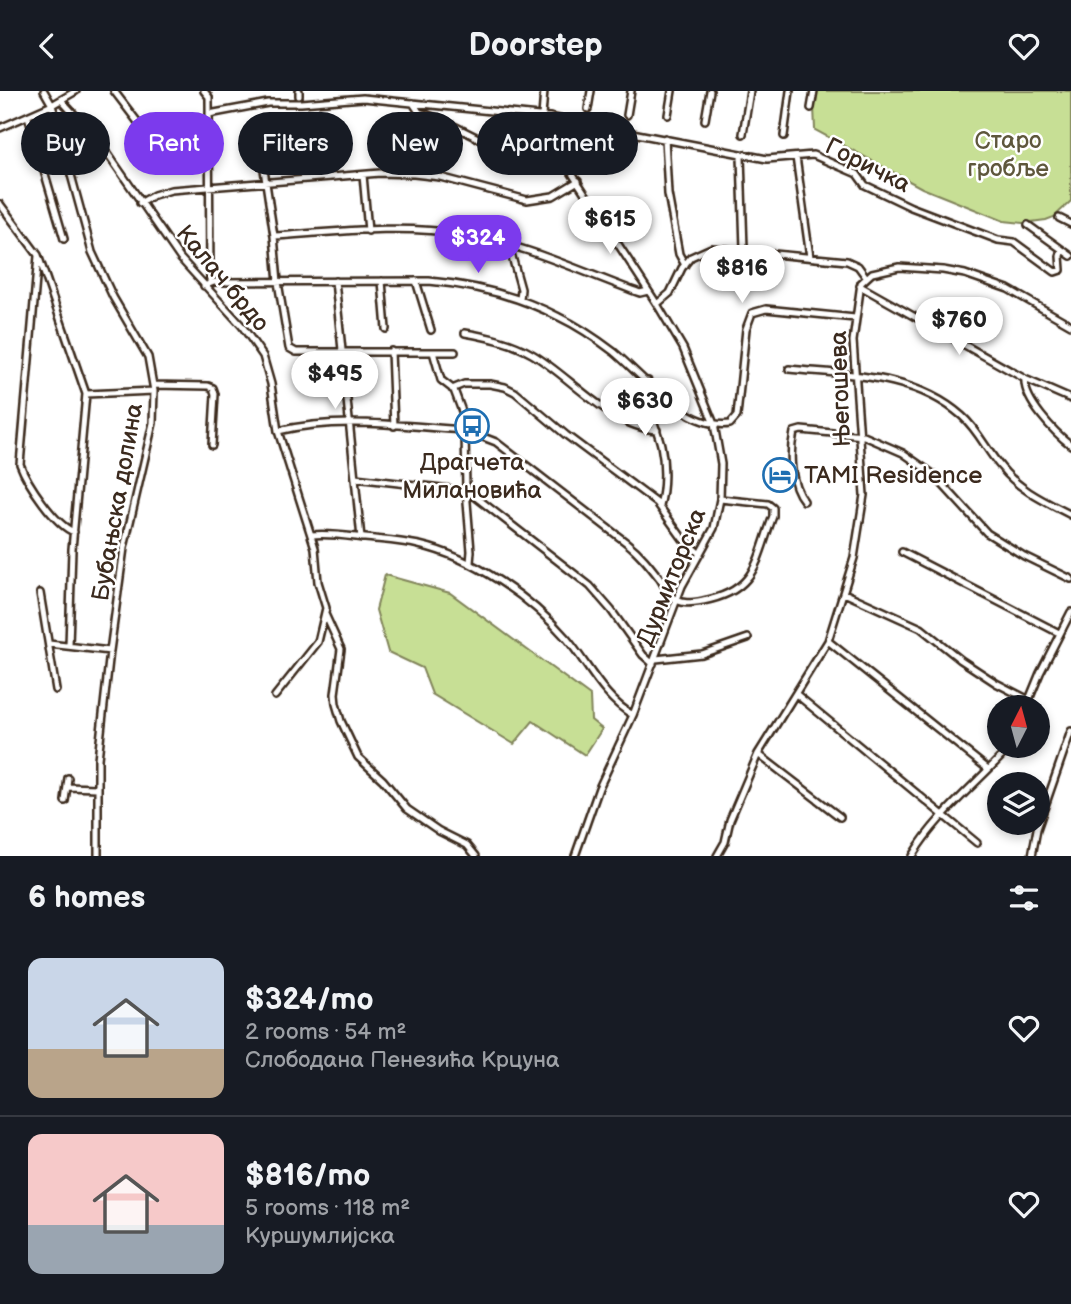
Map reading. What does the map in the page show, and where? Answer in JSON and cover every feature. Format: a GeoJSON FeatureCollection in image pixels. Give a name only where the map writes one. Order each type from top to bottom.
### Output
{"type":"FeatureCollection","features":[{"type":"Feature","properties":{"kind":"street","name":"Бубањска долина"},"geometry":{"type":"LineString","coordinates":[[44,91],[52,105],[92,251],[113,297],[148,357],[153,388],[153,423],[124,548],[110,651],[97,788],[98,856]]}},
{"type":"Feature","properties":{"kind":"street"},"geometry":{"type":"LineString","coordinates":[[37,112],[76,91]]}},
{"type":"Feature","properties":{"kind":"street"},"geometry":{"type":"LineString","coordinates":[[114,91],[130,112]]}},
{"type":"Feature","properties":{"kind":"street"},"geometry":{"type":"LineString","coordinates":[[204,91],[209,97],[209,112]]}},
{"type":"Feature","properties":{"kind":"street","name":"Дурмиторска"},"geometry":{"type":"LineString","coordinates":[[542,112],[544,91]]}},
{"type":"Feature","properties":{"kind":"street"},"geometry":{"type":"LineString","coordinates":[[589,109],[591,91]]}},
{"type":"Feature","properties":{"kind":"street"},"geometry":{"type":"LineString","coordinates":[[628,112],[631,91]]}},
{"type":"Feature","properties":{"kind":"street"},"geometry":{"type":"LineString","coordinates":[[668,115],[672,91]]}},
{"type":"Feature","properties":{"kind":"street"},"geometry":{"type":"LineString","coordinates":[[705,120],[710,91]]}},
{"type":"Feature","properties":{"kind":"street"},"geometry":{"type":"LineString","coordinates":[[743,134],[750,91]]}},
{"type":"Feature","properties":{"kind":"street"},"geometry":{"type":"LineString","coordinates":[[784,136],[790,91]]}},
{"type":"Feature","properties":{"kind":"street"},"geometry":{"type":"LineString","coordinates":[[811,108],[814,91]]}},
{"type":"Feature","properties":{"kind":"street","name":"Горичка"},"geometry":{"type":"LineString","coordinates":[[220,112],[268,103],[354,98],[502,112]]}},
{"type":"Feature","properties":{"kind":"street","name":"Калач брдо"},"geometry":{"type":"LineString","coordinates":[[61,100],[99,141],[187,267],[207,284],[251,337],[263,356],[271,384],[278,431],[312,535],[325,614],[321,634],[315,646],[275,696]]}},
{"type":"Feature","properties":{"kind":"street"},"geometry":{"type":"LineString","coordinates":[[413,103],[419,112],[477,138]]}},
{"type":"Feature","properties":{"kind":"street"},"geometry":{"type":"LineString","coordinates":[[0,128],[21,119]]}},
{"type":"Feature","properties":{"kind":"street","name":"Горичка"},"geometry":{"type":"LineString","coordinates":[[638,134],[741,156],[774,160],[815,156],[857,174],[865,185],[911,207],[995,239],[1014,242],[1055,272],[1061,270],[1062,250]]}},
{"type":"Feature","properties":{"kind":"street"},"geometry":{"type":"LineString","coordinates":[[665,138],[668,194],[679,254],[685,265]]}},
{"type":"Feature","properties":{"kind":"street"},"geometry":{"type":"LineString","coordinates":[[741,156],[744,249]]}},
{"type":"Feature","properties":{"kind":"street"},"geometry":{"type":"LineString","coordinates":[[796,157],[810,257]]}},
{"type":"Feature","properties":{"kind":"street"},"geometry":{"type":"LineString","coordinates":[[45,175],[64,239]]}},
{"type":"Feature","properties":{"kind":"street"},"geometry":{"type":"LineString","coordinates":[[208,175],[207,284],[416,281],[472,287],[520,300],[580,328],[606,346],[682,411],[714,424],[730,423],[737,416],[746,329],[752,313],[766,309],[855,318]]}},
{"type":"Feature","properties":{"kind":"street"},"geometry":{"type":"LineString","coordinates":[[265,175],[278,282],[291,350],[455,352]]}},
{"type":"Feature","properties":{"kind":"street"},"geometry":{"type":"LineString","coordinates":[[141,203],[165,191],[363,175],[425,175],[527,200],[553,196],[578,181]]}},
{"type":"Feature","properties":{"kind":"street"},"geometry":{"type":"LineString","coordinates":[[363,175],[368,231]]}},
{"type":"Feature","properties":{"kind":"street","name":"Дурмиторска"},"geometry":{"type":"LineString","coordinates":[[574,175],[683,348],[714,424],[720,453],[720,499],[714,528],[677,600],[633,715],[599,788],[575,856]]}},
{"type":"Feature","properties":{"kind":"street"},"geometry":{"type":"LineString","coordinates":[[0,204],[38,255],[86,394],[74,532],[69,646]]}},
{"type":"Feature","properties":{"kind":"street"},"geometry":{"type":"LineString","coordinates":[[1059,218],[1071,224]]}},
{"type":"Feature","properties":{"kind":"street"},"geometry":{"type":"LineString","coordinates":[[1028,225],[1071,256]]}},
{"type":"Feature","properties":{"kind":"street"},"geometry":{"type":"LineString","coordinates":[[274,236],[368,231],[450,232],[509,246],[640,293],[649,291]]}},
{"type":"Feature","properties":{"kind":"street"},"geometry":{"type":"LineString","coordinates":[[509,246],[521,289],[520,300]]}},
{"type":"Feature","properties":{"kind":"street"},"geometry":{"type":"LineString","coordinates":[[657,304],[670,293],[685,265],[695,254],[711,248],[744,249],[853,263],[862,269],[866,277],[878,270],[899,267],[965,274],[1008,289],[1071,325]]}},
{"type":"Feature","properties":{"kind":"street"},"geometry":{"type":"LineString","coordinates":[[38,255],[20,464],[29,482],[63,526],[74,532]]}},
{"type":"Feature","properties":{"kind":"street","name":"Његошева"},"geometry":{"type":"LineString","coordinates":[[716,856],[725,842],[730,820],[758,754],[828,641],[854,558],[864,495],[853,341],[860,286],[866,277]]}},
{"type":"Feature","properties":{"kind":"street"},"geometry":{"type":"LineString","coordinates":[[335,281],[361,538]]}},
{"type":"Feature","properties":{"kind":"street"},"geometry":{"type":"LineString","coordinates":[[382,281],[386,329]]}},
{"type":"Feature","properties":{"kind":"street"},"geometry":{"type":"LineString","coordinates":[[416,281],[431,330]]}},
{"type":"Feature","properties":{"kind":"street"},"geometry":{"type":"LineString","coordinates":[[860,286],[1025,379],[1071,399]]}},
{"type":"Feature","properties":{"kind":"street"},"geometry":{"type":"LineString","coordinates":[[465,333],[520,348],[551,366],[596,403],[634,425],[657,430]]}},
{"type":"Feature","properties":{"kind":"street"},"geometry":{"type":"LineString","coordinates":[[391,351],[394,426]]}},
{"type":"Feature","properties":{"kind":"street"},"geometry":{"type":"LineString","coordinates":[[433,352],[441,380],[452,389],[461,408],[465,430],[470,563]]}},
{"type":"Feature","properties":{"kind":"street"},"geometry":{"type":"LineString","coordinates":[[789,369],[904,384],[939,399],[965,418],[1003,470],[1020,486],[1071,515]]}},
{"type":"Feature","properties":{"kind":"street"},"geometry":{"type":"LineString","coordinates":[[1025,379],[1026,388],[1039,411],[1051,428],[1071,446]]}},
{"type":"Feature","properties":{"kind":"street"},"geometry":{"type":"LineString","coordinates":[[648,381],[646,394],[663,459],[660,506]]}},
{"type":"Feature","properties":{"kind":"street"},"geometry":{"type":"LineString","coordinates":[[452,389],[464,384],[482,384],[499,385],[510,390],[660,506],[683,539],[700,554]]}},
{"type":"Feature","properties":{"kind":"street"},"geometry":{"type":"LineString","coordinates":[[86,394],[208,386],[215,394],[212,445]]}},
{"type":"Feature","properties":{"kind":"street"},"geometry":{"type":"LineString","coordinates":[[278,431],[349,422],[465,430],[481,434],[496,442],[627,543],[640,554],[670,595],[689,603],[719,598],[738,590],[751,575],[773,516],[773,508],[768,504],[720,499]]}},
{"type":"Feature","properties":{"kind":"street"},"geometry":{"type":"LineString","coordinates":[[804,501],[793,481],[794,432],[801,430],[859,436],[883,443],[924,467],[987,533],[1024,556],[1071,579]]}},
{"type":"Feature","properties":{"kind":"street"},"geometry":{"type":"LineString","coordinates":[[355,478],[466,490],[590,586],[618,619],[643,655],[655,661],[702,654],[748,638]]}},
{"type":"Feature","properties":{"kind":"street"},"geometry":{"type":"LineString","coordinates":[[312,535],[421,545],[470,563],[527,601],[549,620],[581,657],[609,696],[633,715]]}},
{"type":"Feature","properties":{"kind":"street"},"geometry":{"type":"LineString","coordinates":[[902,552],[1059,633]]}},
{"type":"Feature","properties":{"kind":"street"},"geometry":{"type":"LineString","coordinates":[[40,593],[56,690]]}},
{"type":"Feature","properties":{"kind":"street"},"geometry":{"type":"LineString","coordinates":[[844,593],[921,628],[961,660],[1019,695]]}},
{"type":"Feature","properties":{"kind":"street"},"geometry":{"type":"LineString","coordinates":[[1031,695],[1071,612]]}},
{"type":"Feature","properties":{"kind":"street"},"geometry":{"type":"LineString","coordinates":[[325,614],[341,649],[336,704],[358,757],[407,809],[439,831],[467,845],[476,856]]}},
{"type":"Feature","properties":{"kind":"street"},"geometry":{"type":"LineString","coordinates":[[828,641],[988,769]]}},
{"type":"Feature","properties":{"kind":"street"},"geometry":{"type":"LineString","coordinates":[[49,644],[110,651]]}},
{"type":"Feature","properties":{"kind":"street"},"geometry":{"type":"LineString","coordinates":[[796,694],[977,843]]}},
{"type":"Feature","properties":{"kind":"street"},"geometry":{"type":"LineString","coordinates":[[1032,856],[1037,829],[1071,731]]}},
{"type":"Feature","properties":{"kind":"street"},"geometry":{"type":"LineString","coordinates":[[758,754],[840,817]]}},
{"type":"Feature","properties":{"kind":"street"},"geometry":{"type":"LineString","coordinates":[[912,856],[919,843],[999,758]]}},
{"type":"Feature","properties":{"kind":"street"},"geometry":{"type":"LineString","coordinates":[[65,801],[68,778]]}},
{"type":"Feature","properties":{"kind":"street"},"geometry":{"type":"LineString","coordinates":[[67,787],[97,788]]}},
{"type":"Feature","properties":{"kind":"green space","name":"Старо гробље"},"geometry":{"type":"Polygon","coordinates":[[[817,91],[1071,91],[1071,201],[1054,217],[1023,223],[1004,221],[922,188],[815,130],[814,106],[817,91]]]}},
{"type":"Feature","properties":{"kind":"green space"},"geometry":{"type":"Polygon","coordinates":[[[385,575],[450,593],[590,696],[591,720],[602,729],[585,755],[533,721],[514,744],[432,694],[422,668],[388,652],[376,610],[385,575]]]}},
{"type":"Feature","properties":{"kind":"place","name":"Драгчета Милановића"},"geometry":{"type":"Point","coordinates":[472,426]}},
{"type":"Feature","properties":{"kind":"place","name":"TAMI Residence"},"geometry":{"type":"Point","coordinates":[780,475]}}]}
